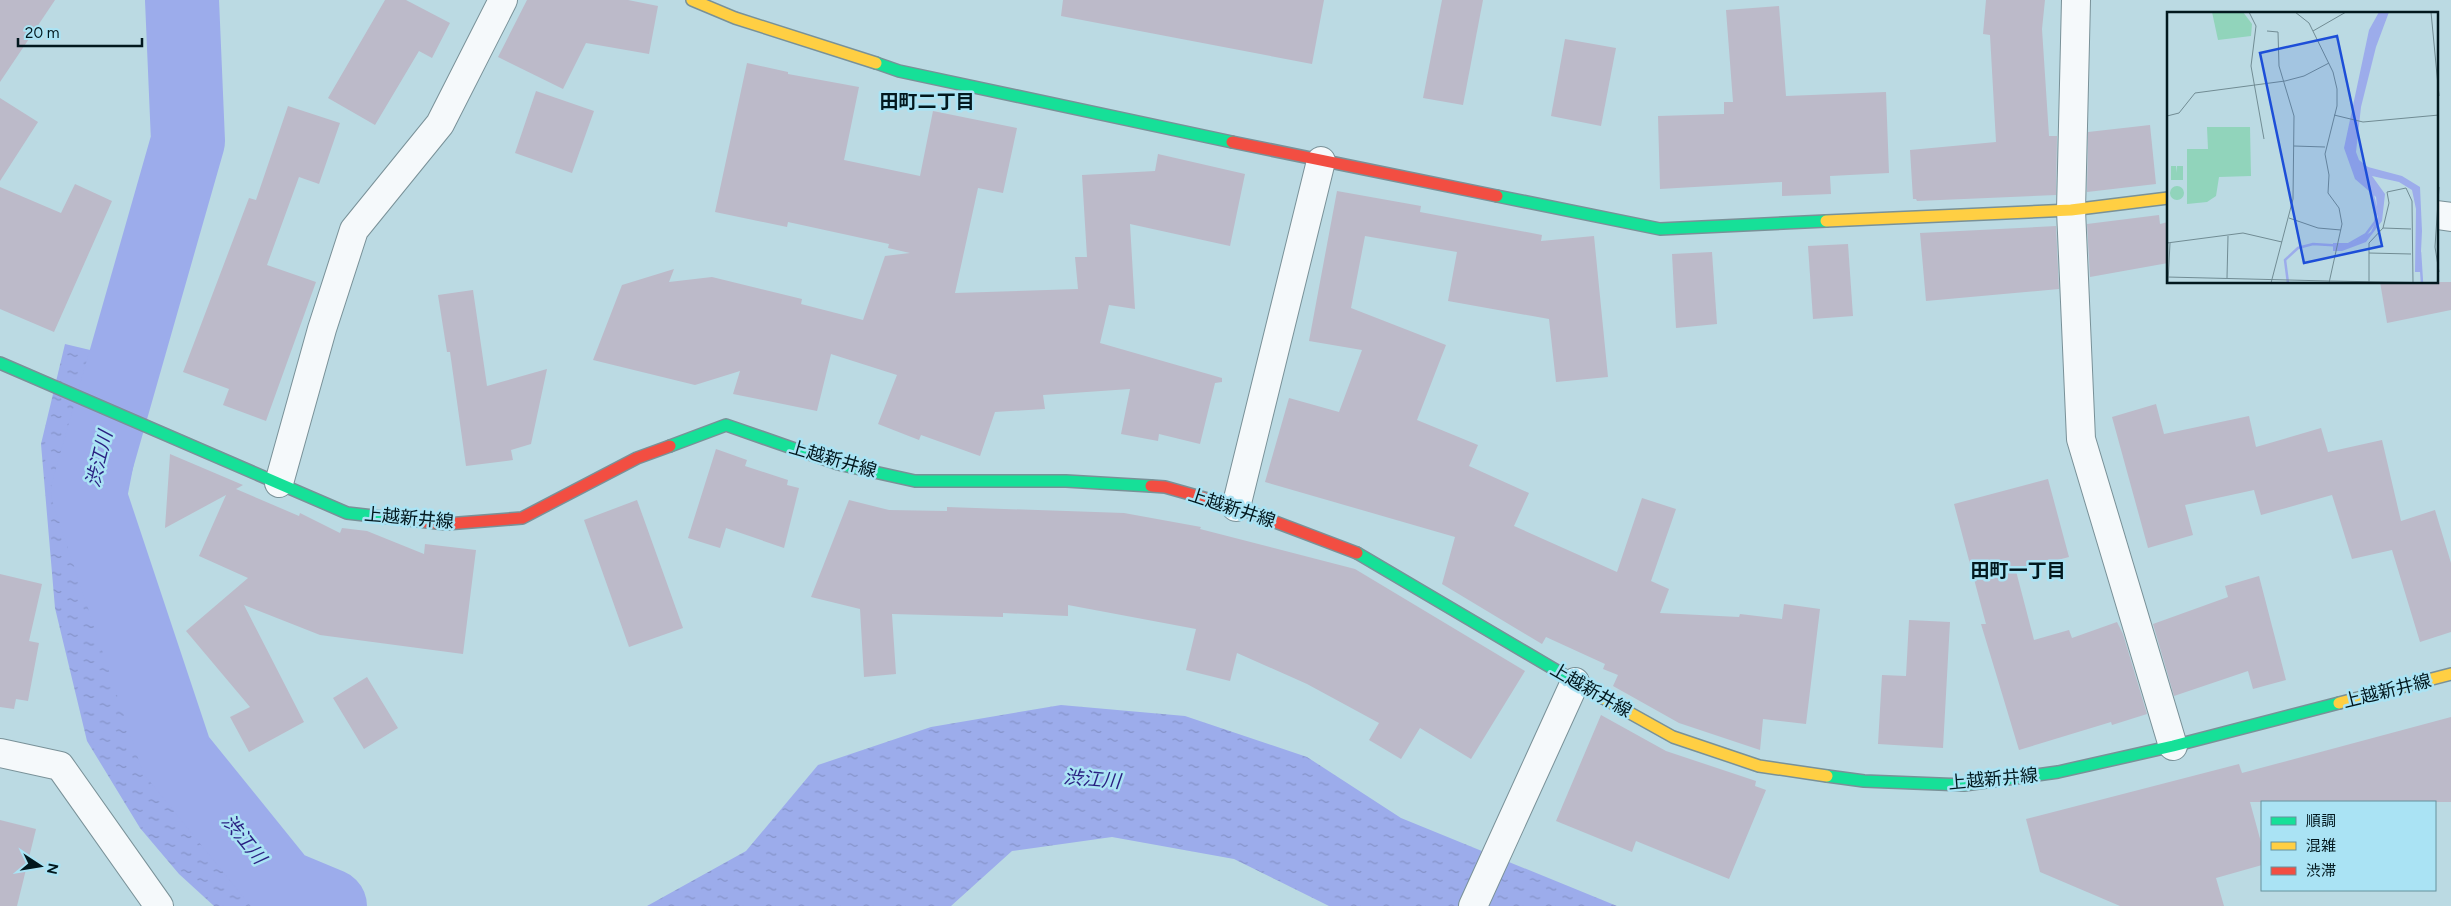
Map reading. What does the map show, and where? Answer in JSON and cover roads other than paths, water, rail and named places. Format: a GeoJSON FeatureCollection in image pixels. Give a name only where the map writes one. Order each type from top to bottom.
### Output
{"type":"FeatureCollection","features":[{"type":"Feature","properties":{"kind":"main road"},"geometry":{"type":"LineString","coordinates":[[692,0],[735,18],[899,71],[1321,161],[1660,229],[2071,210],[2167,198]]}},
{"type":"Feature","properties":{"kind":"main road","name":"上越新井線"},"geometry":{"type":"LineString","coordinates":[[0,363],[27,376],[155,428],[347,513],[446,524],[522,518],[637,458],[726,425],[838,464],[915,481],[1066,481],[1165,487],[1236,506],[1362,555],[1574,682],[1673,737],[1759,766],[1864,781],[1964,785],[2058,772],[2173,746],[2451,674]]}},
{"type":"Feature","properties":{"kind":"street"},"geometry":{"type":"LineString","coordinates":[[278,483],[322,329],[354,230],[440,124],[503,0]]}},
{"type":"Feature","properties":{"kind":"street"},"geometry":{"type":"LineString","coordinates":[[2076,0],[2071,210],[2081,439],[2173,746]]}},
{"type":"Feature","properties":{"kind":"street"},"geometry":{"type":"LineString","coordinates":[[1236,506],[1321,161]]}},
{"type":"Feature","properties":{"kind":"street"},"geometry":{"type":"LineString","coordinates":[[2438,215],[2451,217]]}},
{"type":"Feature","properties":{"kind":"street"},"geometry":{"type":"LineString","coordinates":[[1473,906],[1574,682]]}},
{"type":"Feature","properties":{"kind":"street"},"geometry":{"type":"LineString","coordinates":[[0,753],[60,766],[159,906]]}},
{"type":"Feature","properties":{"kind":"water"},"geometry":{"type":"Polygon","coordinates":[[[65,344],[153,365],[112,576],[145,670],[187,818],[226,868],[288,906],[214,906],[179,874],[140,828],[87,741],[55,608],[41,444],[65,344]]]}},
{"type":"Feature","properties":{"kind":"water"},"geometry":{"type":"Polygon","coordinates":[[[1061,705],[1185,716],[1307,757],[1401,818],[1617,906],[1329,906],[1234,859],[1112,837],[1012,851],[951,906],[647,906],[746,851],[818,765],[931,727],[1061,705]]]}},
{"type":"Feature","properties":{"kind":"waterway","name":"渋江川"},"geometry":{"type":"LineString","coordinates":[[182,0],[188,141],[88,491],[176,755],[282,886],[330,906]]}},
{"type":"Feature","properties":{"kind":"district","name":"田町二丁目"},"geometry":{"type":"Point","coordinates":[927,101]}},
{"type":"Feature","properties":{"kind":"district","name":"田町一丁目"},"geometry":{"type":"Point","coordinates":[2018,570]}}]}
